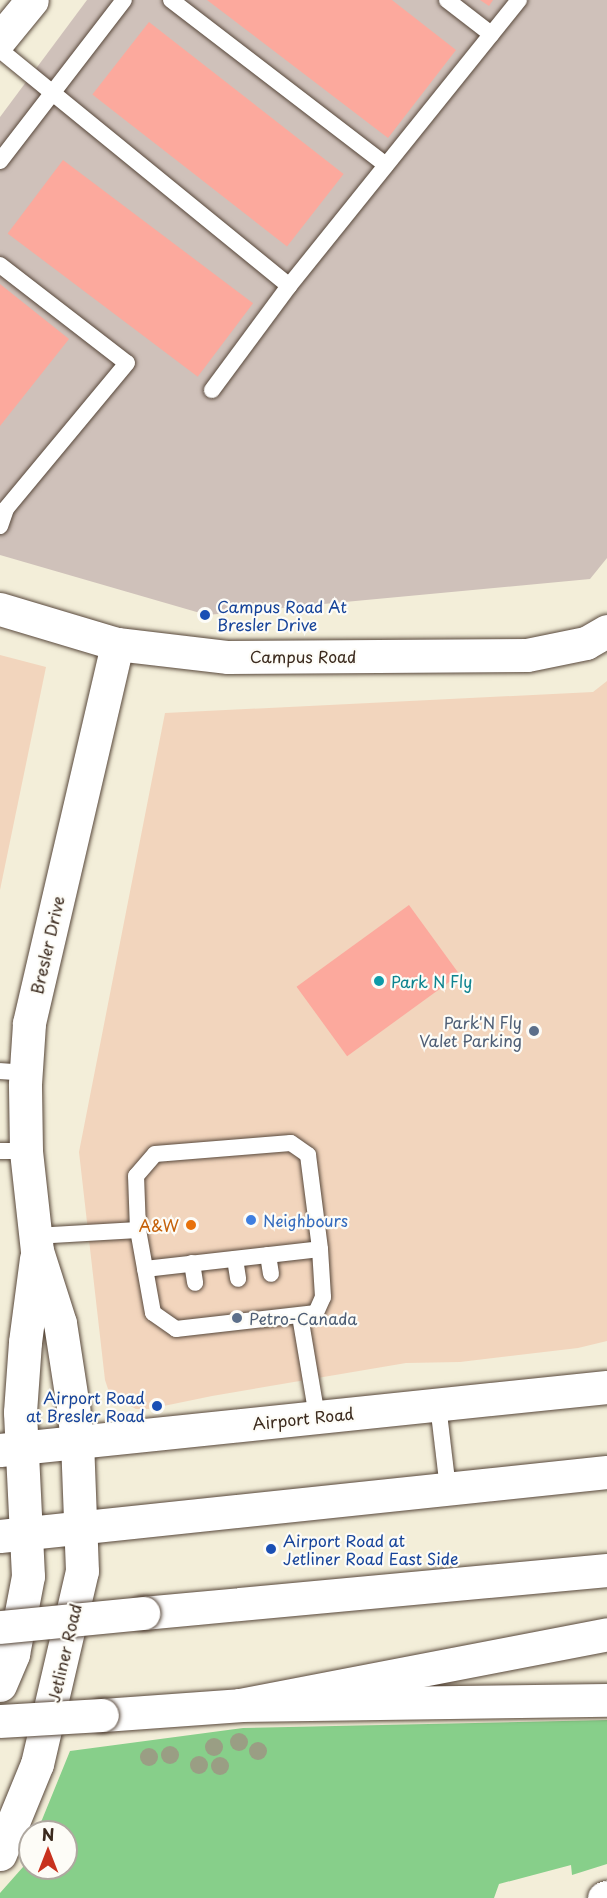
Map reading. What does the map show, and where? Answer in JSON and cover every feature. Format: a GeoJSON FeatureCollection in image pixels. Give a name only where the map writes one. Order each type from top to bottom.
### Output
{"type":"FeatureCollection","features":[{"type":"Feature","properties":{"kind":"main road"},"geometry":{"type":"LineString","coordinates":[[0,39],[32,0]]}},
{"type":"Feature","properties":{"kind":"main road","name":"Campus Road"},"geometry":{"type":"LineString","coordinates":[[0,609],[117,644],[228,657],[527,655],[586,643],[607,631]]}},
{"type":"Feature","properties":{"kind":"main road","name":"Bresler Drive"},"geometry":{"type":"LineString","coordinates":[[77,1443],[60,1323],[36,1243],[13,1151],[13,1072],[32,1013],[117,644]]}},
{"type":"Feature","properties":{"kind":"main road","name":"Bresler Drive"},"geometry":{"type":"LineString","coordinates":[[11,1449],[20,1412],[36,1243]]}},
{"type":"Feature","properties":{"kind":"main road","name":"Airport Road"},"geometry":{"type":"LineString","coordinates":[[11,1449],[607,1387]]}},
{"type":"Feature","properties":{"kind":"main road","name":"Jetliner Road"},"geometry":{"type":"LineString","coordinates":[[0,1854],[37,1764],[82,1571],[77,1443]]}},
{"type":"Feature","properties":{"kind":"main road"},"geometry":{"type":"LineString","coordinates":[[0,1685],[13,1654],[28,1576],[13,1535],[11,1449]]}},
{"type":"Feature","properties":{"kind":"main road"},"geometry":{"type":"LineString","coordinates":[[13,1535],[607,1472]]}},
{"type":"Feature","properties":{"kind":"main road"},"geometry":{"type":"LineString","coordinates":[[0,1627],[607,1570]]}},
{"type":"Feature","properties":{"kind":"main road"},"geometry":{"type":"LineString","coordinates":[[240,1705],[607,1634]]}},
{"type":"Feature","properties":{"kind":"main road"},"geometry":{"type":"LineString","coordinates":[[0,1721],[240,1705],[607,1700]]}},
{"type":"Feature","properties":{"kind":"lane"},"geometry":{"type":"LineString","coordinates":[[0,161],[124,0]]}},
{"type":"Feature","properties":{"kind":"lane"},"geometry":{"type":"LineString","coordinates":[[171,0],[386,165]]}},
{"type":"Feature","properties":{"kind":"lane"},"geometry":{"type":"LineString","coordinates":[[447,0],[491,34]]}},
{"type":"Feature","properties":{"kind":"lane"},"geometry":{"type":"LineString","coordinates":[[212,390],[289,286],[519,0]]}},
{"type":"Feature","properties":{"kind":"lane"},"geometry":{"type":"LineString","coordinates":[[0,50],[289,286]]}},
{"type":"Feature","properties":{"kind":"lane"},"geometry":{"type":"LineString","coordinates":[[0,265],[127,363],[6,509],[0,525]]}},
{"type":"Feature","properties":{"kind":"lane"},"geometry":{"type":"LineString","coordinates":[[291,1143],[308,1155],[320,1249],[323,1298],[316,1313],[300,1316],[276,1310],[200,1318],[176,1329],[153,1313],[138,1230],[135,1176],[155,1154],[291,1143]]}},
{"type":"Feature","properties":{"kind":"lane"},"geometry":{"type":"LineString","coordinates":[[36,1243],[138,1230]]}},
{"type":"Feature","properties":{"kind":"lane"},"geometry":{"type":"LineString","coordinates":[[145,1269],[320,1249]]}},
{"type":"Feature","properties":{"kind":"lane"},"geometry":{"type":"LineString","coordinates":[[268,1255],[271,1274]]}},
{"type":"Feature","properties":{"kind":"lane"},"geometry":{"type":"LineString","coordinates":[[235,1259],[238,1280]]}},
{"type":"Feature","properties":{"kind":"lane"},"geometry":{"type":"LineString","coordinates":[[192,1263],[195,1283]]}},
{"type":"Feature","properties":{"kind":"lane"},"geometry":{"type":"LineString","coordinates":[[300,1316],[317,1416]]}},
{"type":"Feature","properties":{"kind":"lane"},"geometry":{"type":"LineString","coordinates":[[438,1405],[447,1489]]}},
{"type":"Feature","properties":{"kind":"shaded area"},"geometry":{"type":"Polygon","coordinates":[[[87,0],[607,0],[607,558],[590,579],[207,615],[0,555],[0,117],[87,0]]]}},
{"type":"Feature","properties":{"kind":"shaded area"},"geometry":{"type":"Polygon","coordinates":[[[0,655],[46,667],[0,890],[0,655]]]}},
{"type":"Feature","properties":{"kind":"shaded area"},"geometry":{"type":"Polygon","coordinates":[[[607,681],[607,1341],[578,1348],[460,1362],[406,1363],[149,1409],[136,1409],[118,1399],[109,1392],[105,1380],[79,1152],[165,713],[593,692],[607,681]]]}},
{"type":"Feature","properties":{"kind":"green space"},"geometry":{"type":"Polygon","coordinates":[[[607,1720],[607,1864],[572,1875],[571,1865],[499,1884],[494,1898],[0,1898],[0,1893],[18,1873],[18,1880],[78,1880],[78,1820],[42,1820],[70,1751],[243,1728],[607,1720]]]}},
{"type":"Feature","properties":{"kind":"building"},"geometry":{"type":"Polygon","coordinates":[[[207,0],[392,0],[456,50],[388,138],[207,0]]]}},
{"type":"Feature","properties":{"kind":"building"},"geometry":{"type":"Polygon","coordinates":[[[480,0],[493,0],[489,6],[480,0]]]}},
{"type":"Feature","properties":{"kind":"building"},"geometry":{"type":"Polygon","coordinates":[[[149,22],[344,174],[287,247],[92,94],[149,22]]]}},
{"type":"Feature","properties":{"kind":"building"},"geometry":{"type":"Polygon","coordinates":[[[63,160],[253,303],[198,377],[8,233],[63,160]]]}},
{"type":"Feature","properties":{"kind":"building"},"geometry":{"type":"Polygon","coordinates":[[[0,284],[69,339],[0,426],[0,284]]]}},
{"type":"Feature","properties":{"kind":"building","name":"Park N Fly"},"geometry":{"type":"Polygon","coordinates":[[[409,905],[460,975],[347,1056],[297,987],[409,905]]]}},
{"type":"Feature","properties":{"kind":"place","name":"Campus Road At Bresler Drive"},"geometry":{"type":"Point","coordinates":[205,615]}},
{"type":"Feature","properties":{"kind":"place","name":"Park N Fly"},"geometry":{"type":"Point","coordinates":[379,981]}},
{"type":"Feature","properties":{"kind":"place","name":"Park'N Fly Valet Parking"},"geometry":{"type":"Point","coordinates":[534,1031]}},
{"type":"Feature","properties":{"kind":"place","name":"Neighbours"},"geometry":{"type":"Point","coordinates":[251,1220]}},
{"type":"Feature","properties":{"kind":"place","name":"A&W"},"geometry":{"type":"Point","coordinates":[191,1225]}},
{"type":"Feature","properties":{"kind":"place","name":"Petro-Canada"},"geometry":{"type":"Point","coordinates":[237,1318]}},
{"type":"Feature","properties":{"kind":"place","name":"Airport Road at Bresler Road"},"geometry":{"type":"Point","coordinates":[157,1406]}},
{"type":"Feature","properties":{"kind":"place","name":"Airport Road at Jetliner Road East Side"},"geometry":{"type":"Point","coordinates":[271,1549]}}]}
